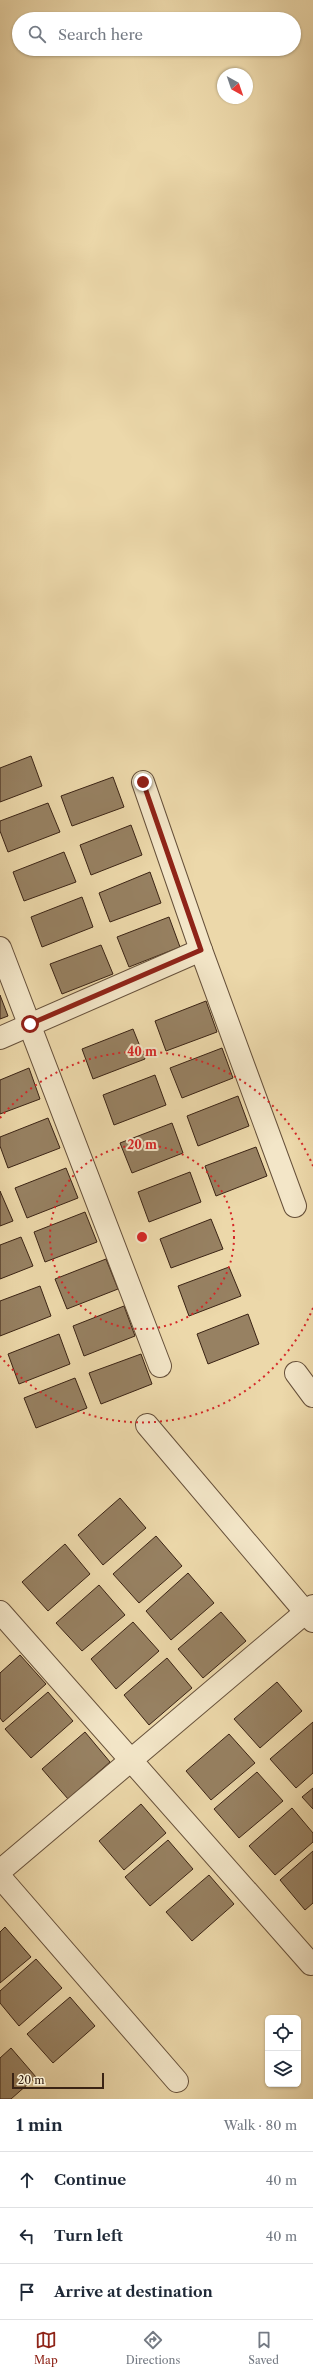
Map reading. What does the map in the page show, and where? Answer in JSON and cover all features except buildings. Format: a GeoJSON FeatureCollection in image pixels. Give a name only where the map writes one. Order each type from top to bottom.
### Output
{"type":"FeatureCollection","features":[{"type":"Feature","properties":{"kind":"street"},"geometry":{"type":"LineString","coordinates":[[143,782],[201,950],[295,1206]]}},
{"type":"Feature","properties":{"kind":"street"},"geometry":{"type":"LineString","coordinates":[[0,948],[160,1366]]}},
{"type":"Feature","properties":{"kind":"street"},"geometry":{"type":"LineString","coordinates":[[0,1038],[201,950]]}},
{"type":"Feature","properties":{"kind":"street"},"geometry":{"type":"LineString","coordinates":[[296,1373],[313,1396]]}},
{"type":"Feature","properties":{"kind":"street"},"geometry":{"type":"LineString","coordinates":[[0,1871],[131,1760],[310,1613],[147,1425]]}},
{"type":"Feature","properties":{"kind":"street"},"geometry":{"type":"LineString","coordinates":[[0,1612],[311,1964]]}},
{"type":"Feature","properties":{"kind":"street"},"geometry":{"type":"LineString","coordinates":[[0,1877],[177,2081]]}},
{"type":"Feature","properties":{"kind":"route"},"geometry":{"type":"LineString","coordinates":[[30,1024],[201,950],[143,782]]}}]}
